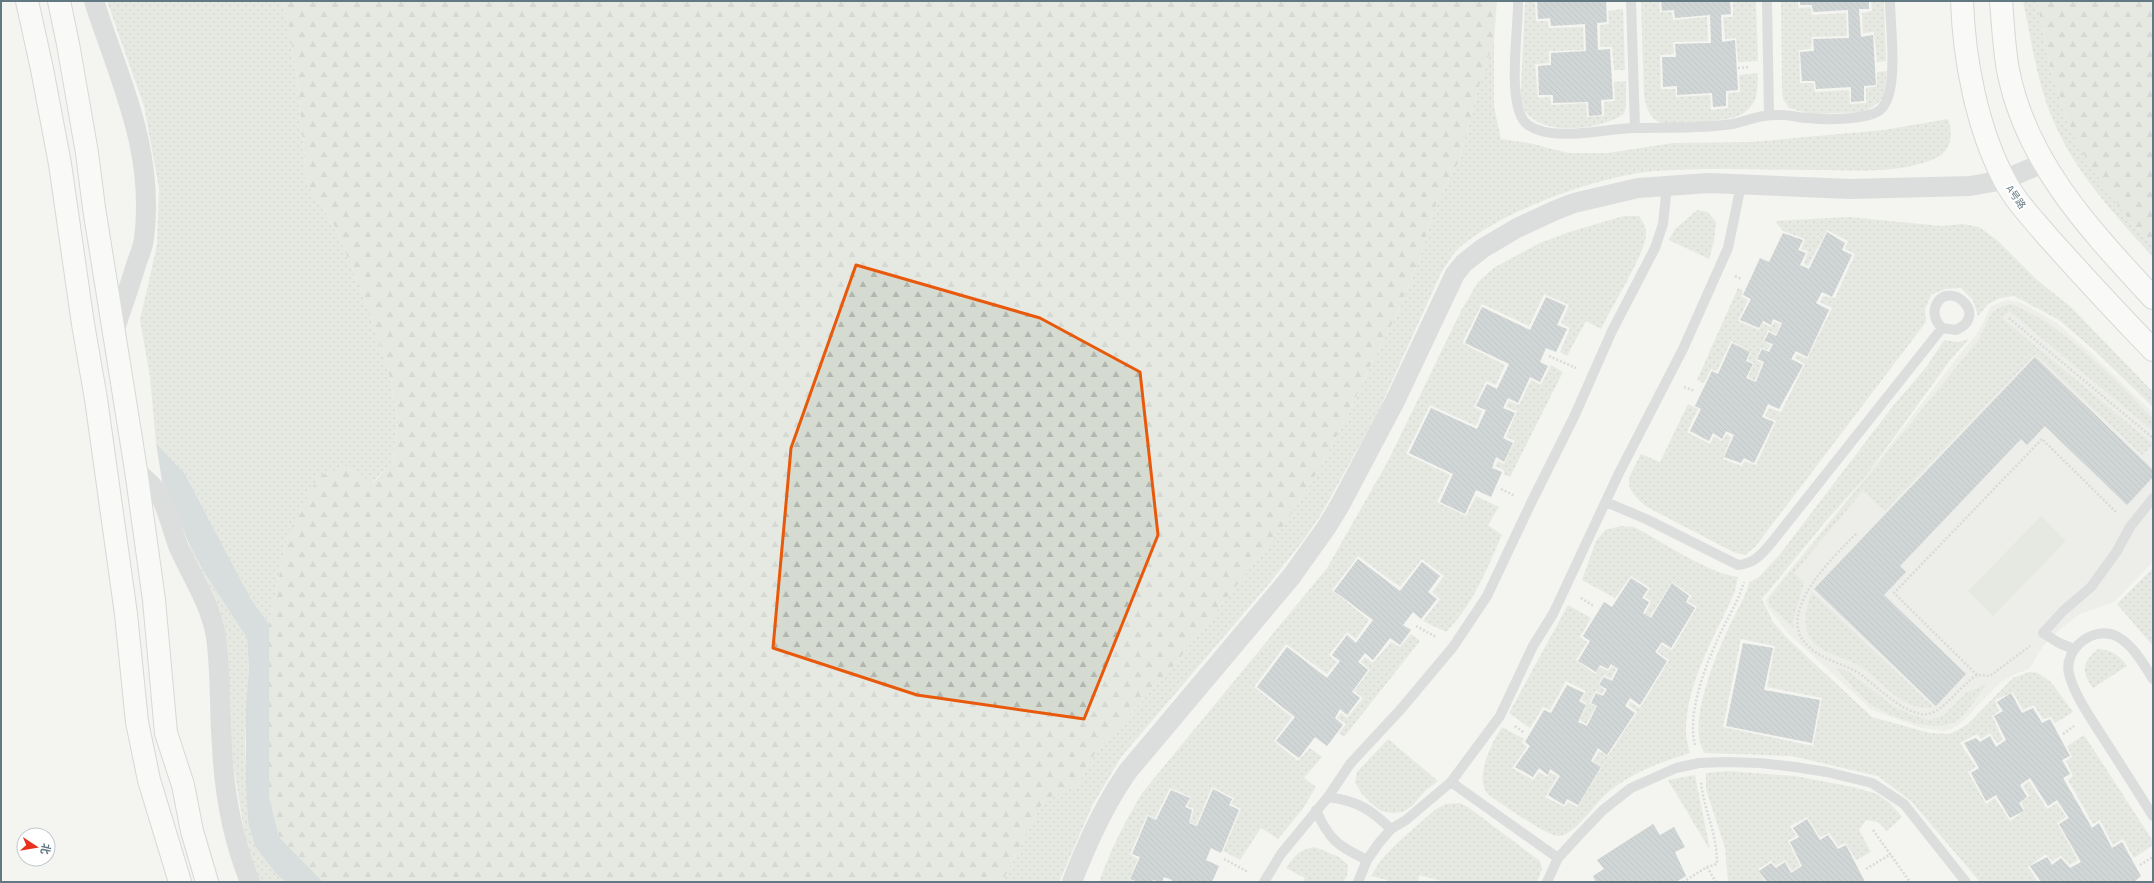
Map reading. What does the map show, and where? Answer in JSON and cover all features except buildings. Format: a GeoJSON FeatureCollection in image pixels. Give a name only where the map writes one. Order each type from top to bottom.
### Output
{"type":"FeatureCollection","features":[{"type":"Feature","properties":{"kind":"street"},"geometry":{"type":"LineString","coordinates":[[27,1],[41,62],[60,164],[83,324],[96,398],[126,614],[137,722],[149,780],[180,882]]}},
{"type":"Feature","properties":{"kind":"street"},"geometry":{"type":"LineString","coordinates":[[59,1],[87,153],[113,334],[136,470],[154,600],[166,732],[183,785],[194,838],[207,882]]}},
{"type":"Feature","properties":{"kind":"street"},"geometry":{"type":"LineString","coordinates":[[94,1],[134,116],[141,148],[146,191],[144,240],[113,334]]}},
{"type":"Feature","properties":{"kind":"street","name":"A号路"},"geometry":{"type":"LineString","coordinates":[[1962,1],[1970,72],[1980,118],[1985,135],[2004,180],[2028,214],[2081,275],[2116,309],[2153,350]]}},
{"type":"Feature","properties":{"kind":"street"},"geometry":{"type":"LineString","coordinates":[[2001,1],[2008,71],[2027,130],[2043,163],[2052,178],[2101,243],[2153,298]]}},
{"type":"Feature","properties":{"kind":"street"},"geometry":{"type":"LineString","coordinates":[[1072,882],[1098,822],[1117,786],[1128,770],[1291,577],[1326,528],[1386,420],[1447,290],[1464,263],[1483,248],[1517,228],[1574,203],[1638,188],[1709,183],[1903,189],[1970,186],[2004,180],[2043,163]]}},
{"type":"Feature","properties":{"kind":"street"},"geometry":{"type":"LineString","coordinates":[[136,470],[160,495],[184,559],[210,610],[216,636],[219,666],[222,747],[227,794],[240,858],[250,882]]}},
{"type":"Feature","properties":{"kind":"lane"},"geometry":{"type":"LineString","coordinates":[[1518,1],[1519,21],[1514,88],[1516,106],[1527,124],[1553,133],[1582,134],[1634,128],[1671,128],[1732,124],[1752,117],[1768,115],[1810,119],[1868,116],[1880,110],[1887,102],[1891,89],[1890,1]]}},
{"type":"Feature","properties":{"kind":"lane"},"geometry":{"type":"LineString","coordinates":[[1631,1],[1634,128]]}},
{"type":"Feature","properties":{"kind":"lane"},"geometry":{"type":"LineString","coordinates":[[1767,1],[1768,115]]}},
{"type":"Feature","properties":{"kind":"lane"},"geometry":{"type":"LineString","coordinates":[[1358,882],[1366,860],[1379,842],[1391,829],[1406,820],[1452,782],[1500,716],[1533,646],[1553,614],[1606,502],[1683,349],[1728,248],[1741,185]]}},
{"type":"Feature","properties":{"kind":"lane"},"geometry":{"type":"LineString","coordinates":[[1264,881],[1281,854],[1328,797],[1350,764],[1401,709],[1453,647],[1487,596],[1504,563],[1525,514],[1556,455],[1592,375],[1655,248],[1663,224],[1667,186]]}},
{"type":"Feature","properties":{"kind":"lane"},"geometry":{"type":"LineString","coordinates":[[1606,502],[1646,519],[1738,565],[1748,564],[1760,557],[1942,328]]}},
{"type":"Feature","properties":{"kind":"lane"},"geometry":{"type":"LineString","coordinates":[[2074,649],[2059,643],[2043,633],[2063,611],[2091,587],[2117,551],[2130,527],[2153,498]]}},
{"type":"Feature","properties":{"kind":"lane"},"geometry":{"type":"LineString","coordinates":[[2153,679],[2131,646],[2117,636],[2099,634],[2084,638],[2074,649],[2069,659],[2069,672],[2074,687],[2090,716],[2153,816]]}},
{"type":"Feature","properties":{"kind":"lane"},"geometry":{"type":"LineString","coordinates":[[1547,882],[1558,858],[1603,810],[1631,788],[1676,768],[1699,763],[1760,763],[1826,772],[1872,783],[1904,804],[1966,882]]}},
{"type":"Feature","properties":{"kind":"lane"},"geometry":{"type":"LineString","coordinates":[[1452,782],[1558,858]]}},
{"type":"Feature","properties":{"kind":"lane"},"geometry":{"type":"LineString","coordinates":[[1328,797],[1346,800],[1369,809],[1391,829]]}},
{"type":"Feature","properties":{"kind":"lane"},"geometry":{"type":"LineString","coordinates":[[1316,810],[1324,829],[1332,840],[1345,850],[1366,860]]}},
{"type":"Feature","properties":{"kind":"path"},"geometry":{"type":"LineString","coordinates":[[2009,318],[2153,438]]}},
{"type":"Feature","properties":{"kind":"path"},"geometry":{"type":"LineString","coordinates":[[1549,356],[1592,375]]}},
{"type":"Feature","properties":{"kind":"path"},"geometry":{"type":"LineString","coordinates":[[2043,633],[2028,649],[1990,676],[1977,674],[1894,593],[2042,439],[2130,527]]}},
{"type":"Feature","properties":{"kind":"path"},"geometry":{"type":"LineString","coordinates":[[1856,534],[1828,562],[1811,584],[1805,597],[1800,611],[1798,625],[1807,646],[1837,664],[1852,668],[1896,702],[1926,715],[1936,713],[1963,685],[1977,674]]}},
{"type":"Feature","properties":{"kind":"path"},"geometry":{"type":"LineString","coordinates":[[1683,882],[1707,867],[1717,864],[1717,845],[1703,799],[1699,763],[1692,734],[1699,693],[1716,642],[1740,596],[1748,564]]}},
{"type":"Feature","properties":{"kind":"path"},"geometry":{"type":"LineString","coordinates":[[1416,626],[1453,647]]}},
{"type":"Feature","properties":{"kind":"path"},"geometry":{"type":"LineString","coordinates":[[1873,830],[1910,882]]}},
{"type":"Feature","properties":{"kind":"path"},"geometry":{"type":"LineString","coordinates":[[1866,869],[1890,854]]}},
{"type":"Feature","properties":{"kind":"path"},"geometry":{"type":"LineString","coordinates":[[2140,865],[2153,857]]}},
{"type":"Feature","properties":{"kind":"path"},"geometry":{"type":"LineString","coordinates":[[1224,859],[1264,881]]}},
{"type":"Feature","properties":{"kind":"path"},"geometry":{"type":"LineString","coordinates":[[1707,867],[1716,882]]}},
{"type":"Feature","properties":{"kind":"highlighted area"},"geometry":{"type":"Polygon","coordinates":[[[856,265],[1040,318],[1140,372],[1158,535],[1084,719],[917,695],[773,648],[791,448],[856,265]]]}},
{"type":"Feature","properties":{"kind":"shaded area"},"geometry":{"type":"Polygon","coordinates":[[[2007,300],[2020,302],[2057,323],[2091,353],[2153,413],[2153,562],[2114,602],[2080,614],[2059,630],[2043,646],[2029,669],[2013,675],[2000,683],[1963,721],[1953,728],[1944,731],[1921,728],[1872,710],[1789,634],[1768,608],[1765,600],[1863,480],[1978,332],[1991,306],[2007,300]]]}},
{"type":"Feature","properties":{"kind":"shaded area"},"geometry":{"type":"Polygon","coordinates":[[[156,443],[185,474],[251,599],[269,624],[269,796],[279,837],[323,882],[286,882],[277,875],[255,846],[248,821],[246,785],[246,708],[249,667],[247,638],[204,572],[189,544],[170,495],[162,481],[156,443]]]}},
{"type":"Feature","properties":{"kind":"green space"},"geometry":{"type":"Polygon","coordinates":[[[107,1],[282,1],[287,17],[297,78],[307,184],[334,225],[371,316],[389,374],[398,422],[393,461],[372,483],[345,466],[288,534],[269,624],[251,599],[185,474],[156,443],[150,377],[140,320],[157,245],[159,188],[144,106],[107,1]]]}},
{"type":"Feature","properties":{"kind":"green space"},"geometry":{"type":"Polygon","coordinates":[[[282,1],[1497,1],[1494,40],[1475,99],[1460,159],[1436,204],[1419,261],[1398,312],[1372,362],[1346,419],[1312,481],[1284,525],[1175,664],[1095,753],[1077,786],[1044,800],[1002,882],[323,882],[279,837],[269,796],[269,624],[288,534],[318,477],[345,466],[373,483],[393,461],[398,422],[389,374],[371,316],[334,225],[307,184],[297,78],[287,17],[282,1]]]}},
{"type":"Feature","properties":{"kind":"green space"},"geometry":{"type":"Polygon","coordinates":[[[1525,1],[1535,1],[1536,21],[1548,21],[1549,28],[1583,27],[1584,50],[1549,51],[1549,63],[1535,64],[1538,98],[1550,97],[1551,105],[1586,103],[1587,117],[1604,116],[1604,102],[1615,101],[1614,82],[1626,81],[1626,106],[1624,114],[1615,119],[1590,126],[1563,128],[1538,122],[1527,114],[1522,104],[1521,97],[1525,1]]]}},
{"type":"Feature","properties":{"kind":"green space"},"geometry":{"type":"Polygon","coordinates":[[[1641,1],[1659,1],[1660,12],[1672,12],[1673,20],[1707,17],[1708,41],[1673,42],[1674,54],[1660,55],[1661,89],[1675,89],[1676,97],[1710,95],[1711,110],[1728,108],[1728,93],[1740,92],[1739,75],[1758,73],[1756,98],[1749,109],[1738,116],[1722,120],[1665,123],[1659,122],[1653,118],[1648,111],[1644,96],[1641,1]]]}},
{"type":"Feature","properties":{"kind":"green space"},"geometry":{"type":"Polygon","coordinates":[[[1756,1],[1758,61],[1738,62],[1736,38],[1725,39],[1723,17],[1733,17],[1733,2],[1756,1]]]}},
{"type":"Feature","properties":{"kind":"green space"},"geometry":{"type":"Polygon","coordinates":[[[1781,1],[1798,1],[1798,8],[1810,7],[1812,15],[1846,13],[1847,36],[1812,37],[1811,49],[1799,50],[1800,83],[1813,83],[1815,92],[1849,90],[1850,104],[1866,103],[1866,88],[1877,86],[1877,72],[1887,71],[1884,96],[1879,102],[1865,112],[1811,114],[1789,108],[1783,99],[1782,88],[1781,1]]]}},
{"type":"Feature","properties":{"kind":"green space"},"geometry":{"type":"Polygon","coordinates":[[[1871,1],[1884,1],[1886,61],[1877,62],[1874,32],[1863,33],[1862,13],[1872,11],[1871,1]]]}},
{"type":"Feature","properties":{"kind":"green space"},"geometry":{"type":"Polygon","coordinates":[[[2023,1],[2037,1],[2051,70],[2070,130],[2131,222],[2153,244],[2153,257],[2098,194],[2085,177],[2063,141],[2043,93],[2023,1]]]}},
{"type":"Feature","properties":{"kind":"green space"},"geometry":{"type":"Polygon","coordinates":[[[2037,1],[2153,1],[2153,244],[2131,222],[2093,170],[2070,130],[2051,70],[2037,1]]]}},
{"type":"Feature","properties":{"kind":"green space"},"geometry":{"type":"Polygon","coordinates":[[[1623,9],[1625,70],[1614,70],[1612,47],[1600,47],[1600,25],[1609,24],[1608,11],[1623,9]]]}},
{"type":"Feature","properties":{"kind":"green space"},"geometry":{"type":"Polygon","coordinates":[[[1494,40],[1494,107],[1501,139],[1529,143],[1568,153],[1608,153],[1673,143],[1751,142],[1884,130],[1948,119],[1951,131],[1950,142],[1944,152],[1934,159],[1920,164],[1891,169],[1695,169],[1631,174],[1579,188],[1524,209],[1477,234],[1459,248],[1441,273],[1376,416],[1320,516],[1305,538],[1268,585],[1121,757],[1092,806],[1059,882],[1002,882],[1044,800],[1077,786],[1095,753],[1175,664],[1284,525],[1312,481],[1346,419],[1372,362],[1398,312],[1419,261],[1436,204],[1460,159],[1475,99],[1494,40]]]}},
{"type":"Feature","properties":{"kind":"green space"},"geometry":{"type":"Polygon","coordinates":[[[1697,210],[1708,212],[1716,222],[1714,241],[1709,259],[1669,240],[1675,229],[1697,210]]]}},
{"type":"Feature","properties":{"kind":"green space"},"geometry":{"type":"Polygon","coordinates":[[[1624,216],[1639,216],[1645,227],[1646,236],[1640,256],[1601,329],[1586,321],[1567,356],[1560,352],[1570,328],[1561,323],[1569,305],[1544,294],[1529,326],[1482,304],[1462,343],[1505,365],[1496,385],[1486,381],[1474,407],[1482,411],[1476,426],[1430,405],[1406,454],[1450,475],[1437,502],[1466,516],[1476,496],[1499,507],[1488,525],[1502,535],[1491,561],[1472,598],[1456,621],[1446,632],[1423,621],[1440,599],[1432,592],[1444,576],[1422,559],[1400,587],[1358,556],[1332,590],[1369,620],[1356,639],[1347,632],[1329,655],[1337,662],[1327,674],[1286,644],[1254,687],[1292,717],[1274,741],[1298,761],[1310,748],[1322,757],[1304,778],[1316,787],[1302,810],[1278,839],[1261,828],[1240,860],[1223,851],[1241,809],[1231,804],[1234,798],[1212,787],[1196,825],[1190,822],[1194,809],[1187,806],[1191,797],[1170,788],[1155,818],[1147,815],[1130,854],[1138,859],[1129,879],[1135,882],[1099,882],[1118,837],[1142,793],[1327,568],[1388,461],[1461,311],[1478,282],[1495,267],[1540,243],[1569,232],[1624,216]]]}},
{"type":"Feature","properties":{"kind":"green space"},"geometry":{"type":"Polygon","coordinates":[[[1849,217],[1942,226],[1963,224],[1979,227],[1997,240],[2036,279],[2072,308],[2153,392],[2153,407],[2093,349],[2059,320],[2014,296],[2000,298],[1988,304],[1978,316],[1973,300],[1961,288],[1945,289],[1931,295],[1925,309],[1926,322],[1755,547],[1745,555],[1733,552],[1647,507],[1639,500],[1630,488],[1629,482],[1632,471],[1641,454],[1660,462],[1688,404],[1698,409],[1687,432],[1710,444],[1714,436],[1722,441],[1727,434],[1731,437],[1723,459],[1742,466],[1744,461],[1756,465],[1776,421],[1765,416],[1769,408],[1781,412],[1805,364],[1795,358],[1797,354],[1807,359],[1832,308],[1820,302],[1823,296],[1835,298],[1855,254],[1845,249],[1848,241],[1827,230],[1808,266],[1804,264],[1808,251],[1801,249],[1805,239],[1783,231],[1775,221],[1849,217]]]}},
{"type":"Feature","properties":{"kind":"green space"},"geometry":{"type":"Polygon","coordinates":[[[1738,288],[1743,290],[1741,296],[1748,300],[1738,321],[1759,330],[1762,323],[1771,327],[1774,322],[1780,324],[1776,334],[1768,330],[1763,341],[1770,345],[1768,350],[1761,348],[1756,360],[1762,363],[1755,381],[1748,377],[1754,363],[1748,360],[1751,352],[1731,341],[1717,371],[1711,369],[1704,383],[1697,380],[1738,288]]]}},
{"type":"Feature","properties":{"kind":"green space"},"geometry":{"type":"Polygon","coordinates":[[[2013,304],[2056,329],[2094,360],[2118,383],[2153,419],[2153,431],[2009,311],[2002,318],[2153,444],[2142,455],[2035,354],[1885,511],[1863,491],[1794,573],[1804,582],[1793,621],[1794,629],[1770,606],[1768,599],[1979,339],[1994,311],[2013,304]]]}},
{"type":"Feature","properties":{"kind":"green space"},"geometry":{"type":"Polygon","coordinates":[[[1969,339],[1951,359],[1863,480],[1826,521],[1762,599],[1773,622],[1786,637],[1872,717],[1930,733],[1950,734],[1967,725],[2013,678],[2029,672],[2038,673],[2051,682],[2073,712],[2055,723],[2051,717],[2043,719],[2034,705],[2023,710],[2013,692],[1995,700],[1999,711],[1992,716],[2003,740],[1997,743],[1990,733],[1981,739],[1977,734],[1960,743],[1976,767],[1968,772],[1986,804],[1995,798],[2010,821],[2025,811],[2021,802],[2029,796],[2023,786],[2029,781],[2047,809],[2057,803],[2066,817],[2057,823],[2078,860],[2070,865],[2061,856],[2052,861],[2046,854],[2028,867],[2038,882],[1980,882],[1912,802],[1878,776],[1791,756],[1704,753],[1699,738],[1700,710],[1708,679],[1713,664],[1749,583],[1760,576],[1780,554],[1893,406],[1927,366],[1944,340],[1958,342],[1969,339]],[[1741,639],[1723,727],[1813,746],[1822,698],[1767,687],[1775,646],[1741,639]]]}},
{"type":"Feature","properties":{"kind":"green space"},"geometry":{"type":"Polygon","coordinates":[[[1551,365],[1563,372],[1510,477],[1504,474],[1504,470],[1495,466],[1498,461],[1504,464],[1515,441],[1506,437],[1517,411],[1506,407],[1509,401],[1519,405],[1531,380],[1541,385],[1551,365]]]}},
{"type":"Feature","properties":{"kind":"green space"},"geometry":{"type":"Polygon","coordinates":[[[2041,516],[2066,541],[1993,616],[1968,591],[2041,516]]]}},
{"type":"Feature","properties":{"kind":"green space"},"geometry":{"type":"Polygon","coordinates":[[[1621,526],[1634,527],[1700,564],[1727,575],[1738,577],[1735,591],[1703,659],[1691,695],[1687,713],[1686,732],[1690,753],[1657,764],[1635,774],[1606,794],[1571,831],[1559,836],[1553,835],[1526,820],[1486,792],[1483,783],[1485,764],[1488,753],[1502,727],[1524,739],[1522,742],[1527,747],[1512,768],[1533,780],[1539,772],[1547,777],[1550,773],[1558,776],[1545,797],[1565,807],[1568,802],[1577,807],[1602,767],[1593,761],[1599,751],[1608,756],[1637,712],[1628,705],[1630,702],[1640,708],[1669,660],[1657,652],[1662,645],[1672,650],[1697,607],[1688,601],[1692,596],[1672,582],[1650,617],[1645,614],[1651,601],[1645,597],[1650,588],[1631,576],[1615,598],[1582,580],[1596,541],[1605,530],[1621,526]]]}},
{"type":"Feature","properties":{"kind":"green space"},"geometry":{"type":"Polygon","coordinates":[[[189,544],[204,572],[247,638],[249,667],[245,743],[248,821],[277,875],[286,882],[261,882],[253,867],[246,843],[227,717],[225,634],[218,607],[193,560],[189,544]]]}},
{"type":"Feature","properties":{"kind":"green space"},"geometry":{"type":"Polygon","coordinates":[[[2153,568],[2153,646],[2117,604],[2153,568]]]}},
{"type":"Feature","properties":{"kind":"green space"},"geometry":{"type":"Polygon","coordinates":[[[1812,592],[1933,707],[1922,708],[1901,700],[1856,664],[1824,650],[1813,642],[1809,636],[1806,626],[1808,602],[1812,592]]]}},
{"type":"Feature","properties":{"kind":"green space"},"geometry":{"type":"Polygon","coordinates":[[[1568,605],[1591,618],[1580,637],[1587,642],[1576,660],[1595,674],[1600,667],[1608,671],[1612,666],[1616,669],[1611,679],[1604,675],[1598,685],[1605,690],[1602,694],[1596,691],[1589,703],[1596,707],[1586,724],[1580,720],[1587,704],[1581,700],[1586,691],[1566,681],[1550,710],[1543,707],[1530,728],[1509,713],[1568,605]]]}},
{"type":"Feature","properties":{"kind":"green space"},"geometry":{"type":"Polygon","coordinates":[[[1411,634],[1420,641],[1344,737],[1339,733],[1346,724],[1337,718],[1341,713],[1347,718],[1363,698],[1354,691],[1370,670],[1361,662],[1365,657],[1373,663],[1391,642],[1400,647],[1411,634]]]}},
{"type":"Feature","properties":{"kind":"green space"},"geometry":{"type":"Polygon","coordinates":[[[2098,649],[2115,654],[2127,666],[2093,688],[2086,677],[2085,667],[2089,658],[2098,649]]]}},
{"type":"Feature","properties":{"kind":"green space"},"geometry":{"type":"Polygon","coordinates":[[[1836,668],[1848,671],[1893,706],[1912,715],[1930,720],[1944,715],[1967,692],[1987,684],[1968,709],[1956,721],[1948,725],[1927,725],[1893,716],[1870,704],[1836,668]]]}},
{"type":"Feature","properties":{"kind":"green space"},"geometry":{"type":"Polygon","coordinates":[[[2084,735],[2153,841],[2153,845],[2134,858],[2123,839],[2113,845],[2100,820],[2093,824],[2068,780],[2073,776],[2066,761],[2072,757],[2067,746],[2084,735]]]}},
{"type":"Feature","properties":{"kind":"green space"},"geometry":{"type":"Polygon","coordinates":[[[1388,739],[1438,781],[1425,791],[1412,806],[1403,812],[1393,813],[1381,811],[1361,793],[1355,782],[1357,772],[1388,739]]]}},
{"type":"Feature","properties":{"kind":"green space"},"geometry":{"type":"Polygon","coordinates":[[[1728,771],[1795,776],[1853,787],[1877,794],[1890,803],[1902,817],[1887,831],[1878,822],[1866,820],[1859,830],[1871,852],[1856,860],[1846,843],[1838,846],[1829,833],[1820,837],[1807,817],[1790,826],[1796,836],[1788,841],[1800,866],[1792,871],[1785,860],[1776,866],[1771,861],[1758,869],[1765,882],[1728,882],[1725,848],[1706,789],[1706,773],[1728,771]]]}},
{"type":"Feature","properties":{"kind":"green space"},"geometry":{"type":"Polygon","coordinates":[[[1695,775],[1710,850],[1668,780],[1695,775]]]}},
{"type":"Feature","properties":{"kind":"green space"},"geometry":{"type":"Polygon","coordinates":[[[1459,803],[1468,807],[1540,861],[1542,869],[1537,882],[1445,882],[1419,875],[1418,882],[1387,882],[1387,880],[1371,876],[1381,860],[1396,844],[1436,809],[1446,804],[1459,803]]]}},
{"type":"Feature","properties":{"kind":"green space"},"geometry":{"type":"Polygon","coordinates":[[[1315,847],[1339,857],[1348,865],[1347,876],[1343,882],[1303,882],[1305,878],[1286,868],[1301,851],[1315,847]]]}}]}
